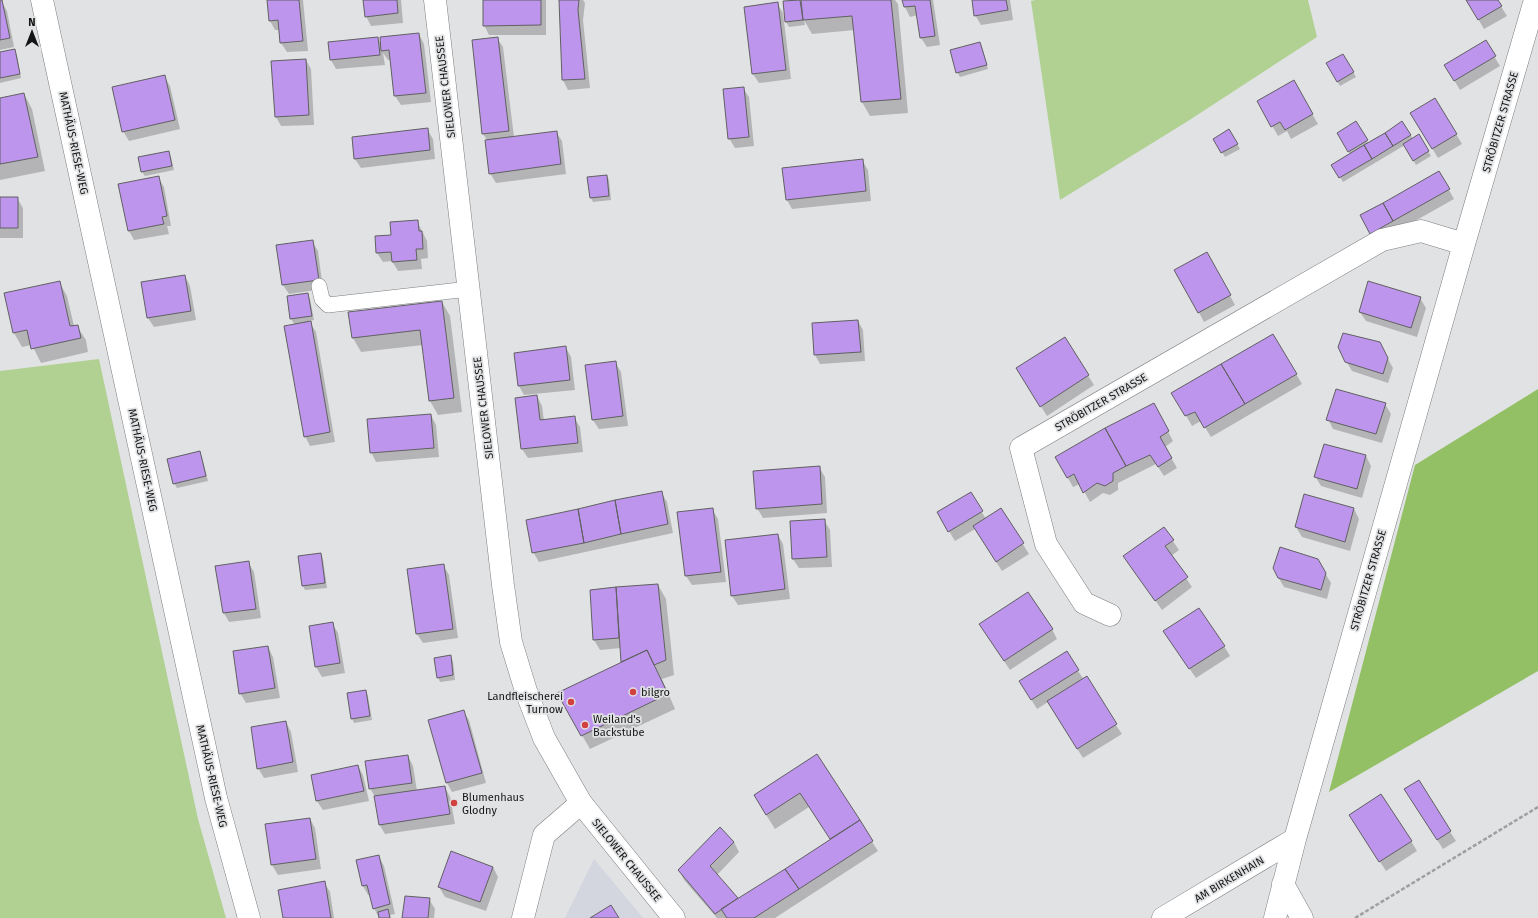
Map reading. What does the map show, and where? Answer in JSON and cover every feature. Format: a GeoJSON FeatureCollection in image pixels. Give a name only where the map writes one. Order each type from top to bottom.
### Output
{"type":"FeatureCollection","features":[{"type":"Feature","properties":{"kind":"street","name":"MATHÄUS-RIESE-WEG"},"geometry":{"type":"LineString","coordinates":[[42,0],[216,798],[249,918]]}},
{"type":"Feature","properties":{"kind":"street","name":"SIELOWER CHAUSSEE"},"geometry":{"type":"LineString","coordinates":[[435,0],[503,585],[511,642],[526,691],[544,738],[580,803],[674,918]]}},
{"type":"Feature","properties":{"kind":"street","name":"STRÖBITZER STRASSE"},"geometry":{"type":"LineString","coordinates":[[1275,918],[1295,839],[1535,0]]}},
{"type":"Feature","properties":{"kind":"street","name":"STRÖBITZER STRASSE"},"geometry":{"type":"LineString","coordinates":[[1110,615],[1084,603],[1046,544],[1021,448],[1382,240],[1421,231],[1464,244]]}},
{"type":"Feature","properties":{"kind":"street"},"geometry":{"type":"LineString","coordinates":[[523,918],[544,834],[580,803]]}},
{"type":"Feature","properties":{"kind":"street","name":"AM BIRKENHAIN"},"geometry":{"type":"LineString","coordinates":[[1163,918],[1295,839]]}},
{"type":"Feature","properties":{"kind":"street"},"geometry":{"type":"LineString","coordinates":[[1283,884],[1302,918]]}},
{"type":"Feature","properties":{"kind":"lane"},"geometry":{"type":"LineString","coordinates":[[319,286],[322,299],[328,305],[469,288]]}},
{"type":"Feature","properties":{"kind":"path"},"geometry":{"type":"LineString","coordinates":[[1355,918],[1538,807]]}},
{"type":"Feature","properties":{"kind":"shaded area"},"geometry":{"type":"Polygon","coordinates":[[[594,859],[643,918],[565,918],[594,859]]]}},
{"type":"Feature","properties":{"kind":"green space"},"geometry":{"type":"Polygon","coordinates":[[[1308,0],[1317,37],[1188,121],[1060,200],[1031,1],[1308,0]]]}},
{"type":"Feature","properties":{"kind":"green space"},"geometry":{"type":"Polygon","coordinates":[[[99,359],[198,819],[226,918],[0,918],[0,371],[99,359]]]}},
{"type":"Feature","properties":{"kind":"green space"},"geometry":{"type":"Polygon","coordinates":[[[1538,389],[1538,671],[1329,792],[1415,465],[1538,389]]]}},
{"type":"Feature","properties":{"kind":"building"},"geometry":{"type":"Polygon","coordinates":[[[2,0],[10,38],[0,40],[0,1],[2,0]]]}},
{"type":"Feature","properties":{"kind":"building"},"geometry":{"type":"Polygon","coordinates":[[[267,0],[299,0],[303,41],[280,43],[278,20],[269,21],[267,0]]]}},
{"type":"Feature","properties":{"kind":"building"},"geometry":{"type":"Polygon","coordinates":[[[363,0],[397,0],[398,13],[365,17],[363,0]]]}},
{"type":"Feature","properties":{"kind":"building"},"geometry":{"type":"Polygon","coordinates":[[[483,0],[541,0],[541,25],[483,26],[483,0]]]}},
{"type":"Feature","properties":{"kind":"building"},"geometry":{"type":"Polygon","coordinates":[[[559,0],[579,0],[578,10],[585,79],[562,80],[559,0]]]}},
{"type":"Feature","properties":{"kind":"building"},"geometry":{"type":"Polygon","coordinates":[[[800,0],[803,20],[785,22],[783,1],[800,0]]]}},
{"type":"Feature","properties":{"kind":"building"},"geometry":{"type":"Polygon","coordinates":[[[801,0],[891,0],[901,99],[861,102],[852,16],[803,20],[801,0]]]}},
{"type":"Feature","properties":{"kind":"building"},"geometry":{"type":"Polygon","coordinates":[[[902,0],[930,0],[935,36],[920,38],[915,6],[904,7],[902,0]]]}},
{"type":"Feature","properties":{"kind":"building"},"geometry":{"type":"Polygon","coordinates":[[[972,0],[1006,0],[1008,10],[974,16],[972,0]]]}},
{"type":"Feature","properties":{"kind":"building"},"geometry":{"type":"Polygon","coordinates":[[[1466,0],[1498,0],[1502,6],[1478,20],[1466,0]]]}},
{"type":"Feature","properties":{"kind":"building"},"geometry":{"type":"Polygon","coordinates":[[[778,2],[786,70],[752,74],[744,7],[778,2]]]}},
{"type":"Feature","properties":{"kind":"building"},"geometry":{"type":"Polygon","coordinates":[[[419,33],[426,93],[394,96],[389,50],[381,51],[380,37],[419,33]]]}},
{"type":"Feature","properties":{"kind":"building"},"geometry":{"type":"Polygon","coordinates":[[[378,37],[380,55],[330,60],[328,42],[378,37]]]}},
{"type":"Feature","properties":{"kind":"building"},"geometry":{"type":"Polygon","coordinates":[[[498,37],[509,131],[482,134],[472,40],[498,37]]]}},
{"type":"Feature","properties":{"kind":"building"},"geometry":{"type":"Polygon","coordinates":[[[1486,40],[1496,56],[1454,81],[1444,65],[1486,40]]]}},
{"type":"Feature","properties":{"kind":"building"},"geometry":{"type":"Polygon","coordinates":[[[980,42],[987,65],[956,73],[950,50],[980,42]]]}},
{"type":"Feature","properties":{"kind":"building"},"geometry":{"type":"Polygon","coordinates":[[[15,49],[20,74],[0,78],[0,52],[15,49]]]}},
{"type":"Feature","properties":{"kind":"building"},"geometry":{"type":"Polygon","coordinates":[[[1343,54],[1354,72],[1337,82],[1326,63],[1343,54]]]}},
{"type":"Feature","properties":{"kind":"building"},"geometry":{"type":"Polygon","coordinates":[[[306,59],[309,115],[275,117],[271,61],[306,59]]]}},
{"type":"Feature","properties":{"kind":"building"},"geometry":{"type":"Polygon","coordinates":[[[165,75],[175,120],[122,132],[112,87],[165,75]]]}},
{"type":"Feature","properties":{"kind":"building"},"geometry":{"type":"Polygon","coordinates":[[[1294,80],[1313,114],[1285,130],[1280,122],[1271,127],[1257,101],[1294,80]]]}},
{"type":"Feature","properties":{"kind":"building"},"geometry":{"type":"Polygon","coordinates":[[[744,87],[749,137],[728,139],[723,89],[744,87]]]}},
{"type":"Feature","properties":{"kind":"building"},"geometry":{"type":"Polygon","coordinates":[[[24,93],[38,157],[0,164],[0,98],[24,93]]]}},
{"type":"Feature","properties":{"kind":"building"},"geometry":{"type":"Polygon","coordinates":[[[1435,98],[1457,134],[1432,149],[1410,113],[1435,98]]]}},
{"type":"Feature","properties":{"kind":"building"},"geometry":{"type":"Polygon","coordinates":[[[1356,121],[1368,140],[1348,152],[1337,133],[1356,121]]]}},
{"type":"Feature","properties":{"kind":"building"},"geometry":{"type":"Polygon","coordinates":[[[1402,121],[1411,135],[1393,146],[1385,133],[1402,121]]]}},
{"type":"Feature","properties":{"kind":"building"},"geometry":{"type":"Polygon","coordinates":[[[428,128],[430,150],[354,159],[352,137],[428,128]]]}},
{"type":"Feature","properties":{"kind":"building"},"geometry":{"type":"Polygon","coordinates":[[[1229,129],[1238,144],[1221,153],[1213,139],[1229,129]]]}},
{"type":"Feature","properties":{"kind":"building"},"geometry":{"type":"Polygon","coordinates":[[[557,131],[561,164],[489,174],[485,140],[557,131]]]}},
{"type":"Feature","properties":{"kind":"building"},"geometry":{"type":"Polygon","coordinates":[[[1385,133],[1393,146],[1372,159],[1364,145],[1385,133]]]}},
{"type":"Feature","properties":{"kind":"building"},"geometry":{"type":"Polygon","coordinates":[[[1419,134],[1429,151],[1413,161],[1403,144],[1419,134]]]}},
{"type":"Feature","properties":{"kind":"building"},"geometry":{"type":"Polygon","coordinates":[[[1364,145],[1372,159],[1339,178],[1331,165],[1364,145]]]}},
{"type":"Feature","properties":{"kind":"building"},"geometry":{"type":"Polygon","coordinates":[[[169,151],[172,166],[141,172],[138,157],[169,151]]]}},
{"type":"Feature","properties":{"kind":"building"},"geometry":{"type":"Polygon","coordinates":[[[863,159],[866,191],[786,200],[782,168],[863,159]]]}},
{"type":"Feature","properties":{"kind":"building"},"geometry":{"type":"Polygon","coordinates":[[[1439,171],[1450,189],[1393,221],[1383,203],[1439,171]]]}},
{"type":"Feature","properties":{"kind":"building"},"geometry":{"type":"Polygon","coordinates":[[[607,175],[609,196],[590,198],[587,177],[607,175]]]}},
{"type":"Feature","properties":{"kind":"building"},"geometry":{"type":"Polygon","coordinates":[[[159,176],[167,216],[162,217],[164,224],[128,231],[118,184],[159,176]]]}},
{"type":"Feature","properties":{"kind":"building"},"geometry":{"type":"Polygon","coordinates":[[[0,197],[18,197],[18,228],[0,228],[0,197]]]}},
{"type":"Feature","properties":{"kind":"building"},"geometry":{"type":"Polygon","coordinates":[[[1383,203],[1393,221],[1370,234],[1360,215],[1383,203]]]}},
{"type":"Feature","properties":{"kind":"building"},"geometry":{"type":"Polygon","coordinates":[[[418,220],[419,231],[422,231],[423,249],[416,249],[417,260],[392,262],[391,252],[376,253],[375,236],[391,235],[390,222],[418,220]]]}},
{"type":"Feature","properties":{"kind":"building"},"geometry":{"type":"Polygon","coordinates":[[[313,240],[319,280],[282,285],[276,245],[313,240]]]}},
{"type":"Feature","properties":{"kind":"building"},"geometry":{"type":"Polygon","coordinates":[[[1207,252],[1231,295],[1198,313],[1174,270],[1207,252]]]}},
{"type":"Feature","properties":{"kind":"building"},"geometry":{"type":"Polygon","coordinates":[[[185,275],[191,311],[147,318],[141,282],[185,275]]]}},
{"type":"Feature","properties":{"kind":"building"},"geometry":{"type":"Polygon","coordinates":[[[60,281],[70,326],[78,325],[81,338],[31,349],[27,330],[13,333],[4,293],[60,281]]]}},
{"type":"Feature","properties":{"kind":"building"},"geometry":{"type":"Polygon","coordinates":[[[1368,281],[1421,297],[1411,328],[1359,312],[1368,281]]]}},
{"type":"Feature","properties":{"kind":"building"},"geometry":{"type":"Polygon","coordinates":[[[308,293],[312,316],[290,319],[287,296],[308,293]]]}},
{"type":"Feature","properties":{"kind":"building"},"geometry":{"type":"Polygon","coordinates":[[[442,301],[454,398],[429,401],[420,330],[352,338],[348,312],[442,301]]]}},
{"type":"Feature","properties":{"kind":"building"},"geometry":{"type":"Polygon","coordinates":[[[858,320],[861,352],[814,355],[812,323],[858,320]]]}},
{"type":"Feature","properties":{"kind":"building"},"geometry":{"type":"Polygon","coordinates":[[[311,321],[330,432],[304,437],[284,326],[311,321]]]}},
{"type":"Feature","properties":{"kind":"building"},"geometry":{"type":"Polygon","coordinates":[[[1343,333],[1380,342],[1388,358],[1383,374],[1345,362],[1338,347],[1343,333]]]}},
{"type":"Feature","properties":{"kind":"building"},"geometry":{"type":"Polygon","coordinates":[[[1273,334],[1297,374],[1245,404],[1221,364],[1273,334]]]}},
{"type":"Feature","properties":{"kind":"building"},"geometry":{"type":"Polygon","coordinates":[[[1065,337],[1089,375],[1040,407],[1016,368],[1065,337]]]}},
{"type":"Feature","properties":{"kind":"building"},"geometry":{"type":"Polygon","coordinates":[[[566,346],[570,380],[518,386],[514,353],[566,346]]]}},
{"type":"Feature","properties":{"kind":"building"},"geometry":{"type":"Polygon","coordinates":[[[616,361],[623,416],[592,420],[585,365],[616,361]]]}},
{"type":"Feature","properties":{"kind":"building"},"geometry":{"type":"Polygon","coordinates":[[[1221,364],[1245,404],[1204,428],[1195,412],[1185,416],[1171,393],[1221,364]]]}},
{"type":"Feature","properties":{"kind":"building"},"geometry":{"type":"Polygon","coordinates":[[[1336,389],[1386,403],[1376,434],[1326,420],[1336,389]]]}},
{"type":"Feature","properties":{"kind":"building"},"geometry":{"type":"Polygon","coordinates":[[[537,395],[540,420],[575,416],[578,443],[521,449],[515,398],[537,395]]]}},
{"type":"Feature","properties":{"kind":"building"},"geometry":{"type":"Polygon","coordinates":[[[1154,403],[1169,431],[1160,437],[1172,458],[1158,467],[1150,455],[1126,466],[1105,428],[1154,403]]]}},
{"type":"Feature","properties":{"kind":"building"},"geometry":{"type":"Polygon","coordinates":[[[431,414],[434,448],[370,453],[367,419],[431,414]]]}},
{"type":"Feature","properties":{"kind":"building"},"geometry":{"type":"Polygon","coordinates":[[[1105,428],[1126,466],[1113,473],[1113,481],[1105,486],[1097,483],[1083,493],[1074,474],[1067,478],[1055,457],[1105,428]]]}},
{"type":"Feature","properties":{"kind":"building"},"geometry":{"type":"Polygon","coordinates":[[[1324,444],[1366,455],[1357,489],[1314,477],[1324,444]]]}},
{"type":"Feature","properties":{"kind":"building"},"geometry":{"type":"Polygon","coordinates":[[[200,451],[206,476],[173,484],[167,459],[200,451]]]}},
{"type":"Feature","properties":{"kind":"building"},"geometry":{"type":"Polygon","coordinates":[[[820,466],[822,504],[756,509],[753,471],[820,466]]]}},
{"type":"Feature","properties":{"kind":"building"},"geometry":{"type":"Polygon","coordinates":[[[662,491],[668,524],[621,534],[615,500],[662,491]]]}},
{"type":"Feature","properties":{"kind":"building"},"geometry":{"type":"Polygon","coordinates":[[[971,492],[983,511],[948,532],[937,512],[971,492]]]}},
{"type":"Feature","properties":{"kind":"building"},"geometry":{"type":"Polygon","coordinates":[[[1304,494],[1354,508],[1345,542],[1295,527],[1304,494]]]}},
{"type":"Feature","properties":{"kind":"building"},"geometry":{"type":"Polygon","coordinates":[[[615,500],[621,534],[584,543],[578,509],[615,500]]]}},
{"type":"Feature","properties":{"kind":"building"},"geometry":{"type":"Polygon","coordinates":[[[713,508],[721,572],[685,576],[677,512],[713,508]]]}},
{"type":"Feature","properties":{"kind":"building"},"geometry":{"type":"Polygon","coordinates":[[[1001,508],[1024,543],[996,562],[973,526],[1001,508]]]}},
{"type":"Feature","properties":{"kind":"building"},"geometry":{"type":"Polygon","coordinates":[[[578,509],[584,543],[532,553],[526,520],[578,509]]]}},
{"type":"Feature","properties":{"kind":"building"},"geometry":{"type":"Polygon","coordinates":[[[825,519],[827,557],[792,559],[790,521],[825,519]]]}},
{"type":"Feature","properties":{"kind":"building"},"geometry":{"type":"Polygon","coordinates":[[[1164,527],[1174,540],[1165,546],[1188,577],[1155,601],[1123,556],[1164,527]]]}},
{"type":"Feature","properties":{"kind":"building"},"geometry":{"type":"Polygon","coordinates":[[[778,534],[785,589],[731,596],[725,540],[778,534]]]}},
{"type":"Feature","properties":{"kind":"building"},"geometry":{"type":"Polygon","coordinates":[[[1280,547],[1318,559],[1326,573],[1321,590],[1278,578],[1273,568],[1280,547]]]}},
{"type":"Feature","properties":{"kind":"building"},"geometry":{"type":"Polygon","coordinates":[[[321,553],[325,583],[302,586],[298,556],[321,553]]]}},
{"type":"Feature","properties":{"kind":"building"},"geometry":{"type":"Polygon","coordinates":[[[249,561],[256,609],[223,613],[215,566],[249,561]]]}},
{"type":"Feature","properties":{"kind":"building"},"geometry":{"type":"Polygon","coordinates":[[[444,564],[453,629],[416,634],[407,569],[444,564]]]}},
{"type":"Feature","properties":{"kind":"building"},"geometry":{"type":"Polygon","coordinates":[[[658,584],[666,660],[654,665],[647,650],[621,662],[616,587],[658,584]]]}},
{"type":"Feature","properties":{"kind":"building"},"geometry":{"type":"Polygon","coordinates":[[[616,587],[619,638],[593,640],[590,590],[616,587]]]}},
{"type":"Feature","properties":{"kind":"building"},"geometry":{"type":"Polygon","coordinates":[[[1028,592],[1053,629],[1004,661],[979,624],[1028,592]]]}},
{"type":"Feature","properties":{"kind":"building"},"geometry":{"type":"Polygon","coordinates":[[[1199,608],[1225,646],[1189,669],[1163,631],[1199,608]]]}},
{"type":"Feature","properties":{"kind":"building"},"geometry":{"type":"Polygon","coordinates":[[[333,622],[340,663],[315,667],[309,626],[333,622]]]}},
{"type":"Feature","properties":{"kind":"building"},"geometry":{"type":"Polygon","coordinates":[[[268,646],[275,688],[239,694],[233,651],[268,646]]]}},
{"type":"Feature","properties":{"kind":"building"},"geometry":{"type":"Polygon","coordinates":[[[647,650],[668,694],[581,736],[557,693],[647,650]]]}},
{"type":"Feature","properties":{"kind":"building"},"geometry":{"type":"Polygon","coordinates":[[[1067,651],[1079,670],[1031,700],[1019,681],[1067,651]]]}},
{"type":"Feature","properties":{"kind":"building"},"geometry":{"type":"Polygon","coordinates":[[[451,655],[453,675],[437,678],[434,658],[451,655]]]}},
{"type":"Feature","properties":{"kind":"building"},"geometry":{"type":"Polygon","coordinates":[[[1087,676],[1117,724],[1077,749],[1047,701],[1087,676]]]}},
{"type":"Feature","properties":{"kind":"building"},"geometry":{"type":"Polygon","coordinates":[[[366,690],[370,716],[351,719],[347,693],[366,690]]]}},
{"type":"Feature","properties":{"kind":"building"},"geometry":{"type":"Polygon","coordinates":[[[464,710],[482,773],[446,783],[428,720],[464,710]]]}},
{"type":"Feature","properties":{"kind":"building"},"geometry":{"type":"Polygon","coordinates":[[[286,721],[293,762],[257,769],[251,727],[286,721]]]}},
{"type":"Feature","properties":{"kind":"building"},"geometry":{"type":"Polygon","coordinates":[[[817,754],[860,820],[830,839],[800,793],[766,815],[754,795],[817,754]]]}},
{"type":"Feature","properties":{"kind":"building"},"geometry":{"type":"Polygon","coordinates":[[[408,755],[412,783],[369,789],[365,761],[408,755]]]}},
{"type":"Feature","properties":{"kind":"building"},"geometry":{"type":"Polygon","coordinates":[[[358,765],[364,791],[316,801],[311,775],[358,765]]]}},
{"type":"Feature","properties":{"kind":"building"},"geometry":{"type":"Polygon","coordinates":[[[1419,780],[1451,831],[1437,840],[1404,789],[1419,780]]]}},
{"type":"Feature","properties":{"kind":"building"},"geometry":{"type":"Polygon","coordinates":[[[445,786],[450,814],[379,825],[374,796],[445,786]]]}},
{"type":"Feature","properties":{"kind":"building"},"geometry":{"type":"Polygon","coordinates":[[[1381,794],[1412,841],[1379,862],[1349,815],[1381,794]]]}},
{"type":"Feature","properties":{"kind":"building"},"geometry":{"type":"Polygon","coordinates":[[[310,818],[316,859],[271,865],[265,824],[310,818]]]}},
{"type":"Feature","properties":{"kind":"building"},"geometry":{"type":"Polygon","coordinates":[[[860,820],[873,841],[799,889],[785,869],[860,820]]]}},
{"type":"Feature","properties":{"kind":"building"},"geometry":{"type":"Polygon","coordinates":[[[720,827],[734,842],[710,866],[738,898],[715,914],[678,870],[720,827]]]}},
{"type":"Feature","properties":{"kind":"building"},"geometry":{"type":"Polygon","coordinates":[[[451,851],[493,867],[480,902],[438,887],[451,851]]]}},
{"type":"Feature","properties":{"kind":"building"},"geometry":{"type":"Polygon","coordinates":[[[379,855],[390,904],[373,909],[367,885],[362,886],[356,860],[379,855]]]}},
{"type":"Feature","properties":{"kind":"building"},"geometry":{"type":"Polygon","coordinates":[[[785,869],[799,889],[754,918],[727,918],[721,909],[785,869]]]}},
{"type":"Feature","properties":{"kind":"building"},"geometry":{"type":"Polygon","coordinates":[[[325,881],[331,918],[283,918],[278,890],[325,881]]]}},
{"type":"Feature","properties":{"kind":"building"},"geometry":{"type":"Polygon","coordinates":[[[405,896],[430,898],[428,918],[402,918],[405,896]]]}},
{"type":"Feature","properties":{"kind":"building"},"geometry":{"type":"Polygon","coordinates":[[[611,905],[619,918],[590,918],[611,905]]]}},
{"type":"Feature","properties":{"kind":"building"},"geometry":{"type":"Polygon","coordinates":[[[388,909],[390,918],[379,918],[378,912],[388,909]]]}},
{"type":"Feature","properties":{"kind":"place","name":"bilgro"},"geometry":{"type":"Point","coordinates":[633,692]}},
{"type":"Feature","properties":{"kind":"place","name":"Landfleischerei Turnow"},"geometry":{"type":"Point","coordinates":[571,702]}},
{"type":"Feature","properties":{"kind":"place","name":"Weiland's Backstube"},"geometry":{"type":"Point","coordinates":[585,725]}},
{"type":"Feature","properties":{"kind":"place","name":"Blumenhaus Glodny"},"geometry":{"type":"Point","coordinates":[454,803]}}]}
